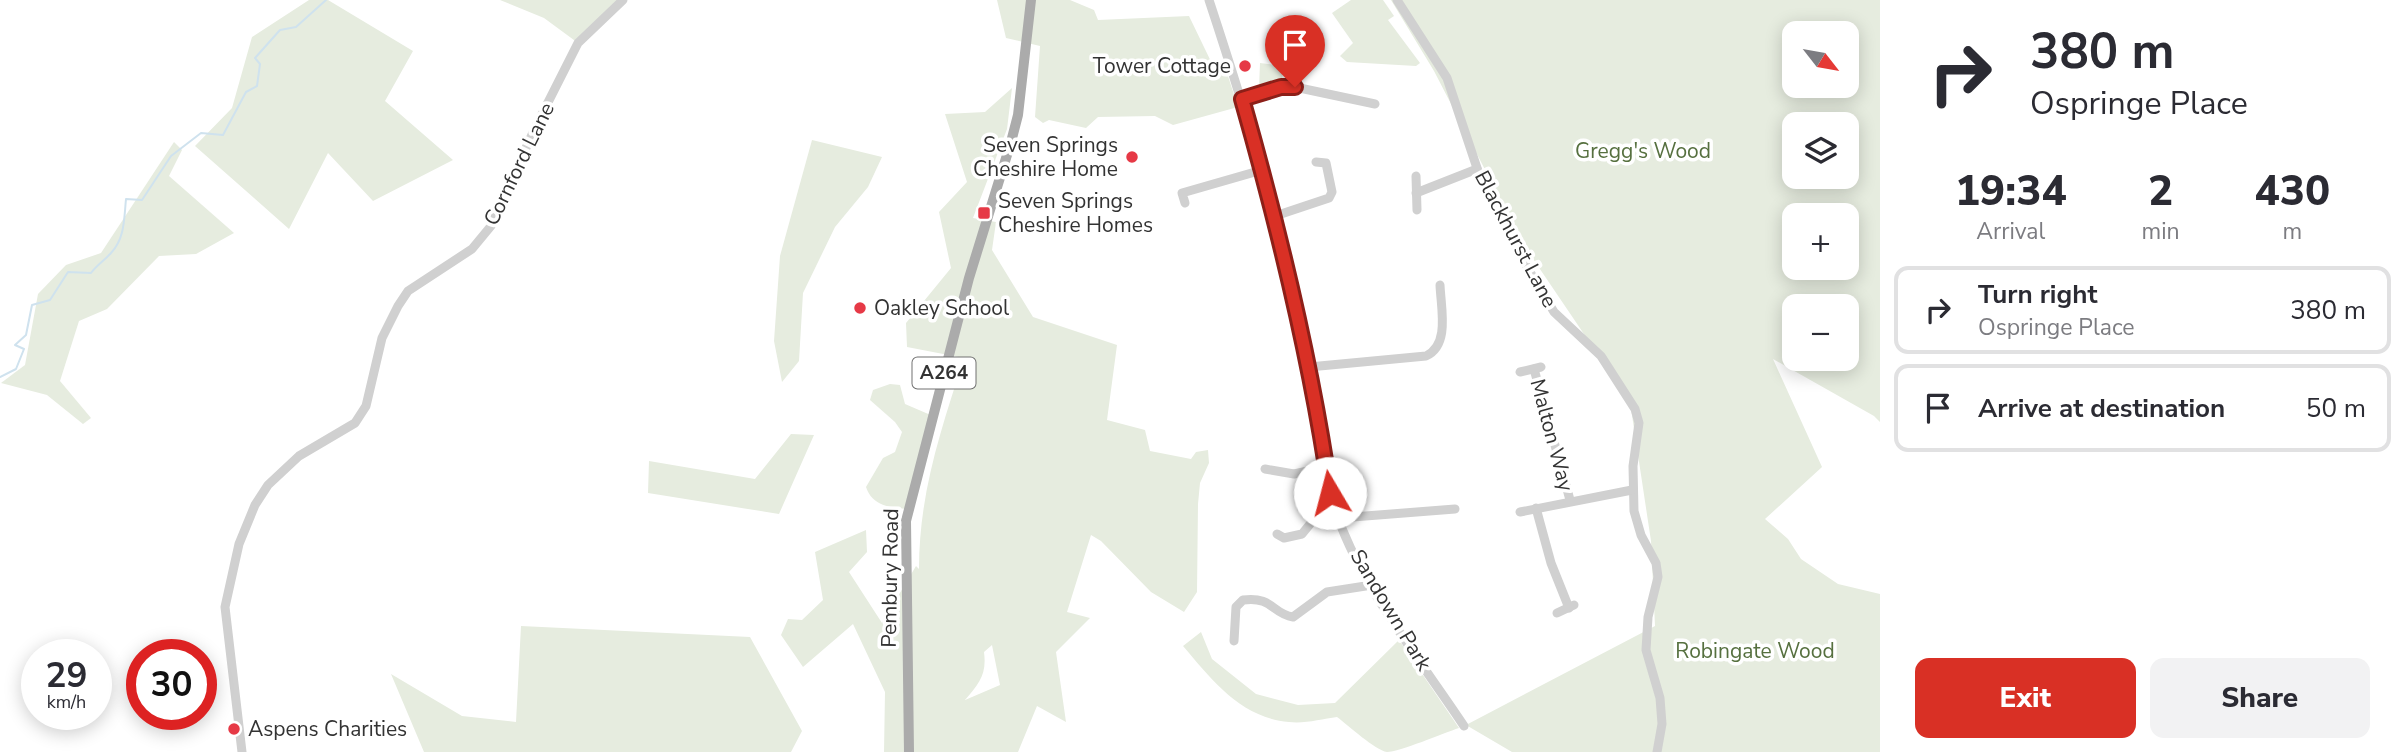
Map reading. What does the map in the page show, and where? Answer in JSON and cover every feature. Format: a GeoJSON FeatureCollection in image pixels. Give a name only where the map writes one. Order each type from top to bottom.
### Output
{"type":"FeatureCollection","features":[{"type":"Feature","properties":{"kind":"main road","name":"Pembury Road"},"geometry":{"type":"LineString","coordinates":[[909,752],[906,522],[972,266],[1011,142],[1022,84],[1031,0]]}},
{"type":"Feature","properties":{"kind":"street","name":"Cornford Lane"},"geometry":{"type":"LineString","coordinates":[[242,752],[225,607],[239,544],[256,505],[268,485],[299,456],[355,423],[366,406],[382,338],[398,306],[408,291],[472,249],[491,226],[534,130],[578,43],[624,0]]}},
{"type":"Feature","properties":{"kind":"street","name":"Sandown Park"},"geometry":{"type":"LineString","coordinates":[[1209,0],[1242,99],[1275,216],[1309,367],[1332,497],[1372,585],[1464,726]]}},
{"type":"Feature","properties":{"kind":"street","name":"Blackhurst Lane"},"geometry":{"type":"LineString","coordinates":[[1397,0],[1447,78],[1477,169],[1507,232],[1554,312],[1601,356],[1635,409],[1639,423],[1633,490],[1641,535],[1656,563],[1658,577],[1648,617],[1646,650],[1660,698],[1662,724],[1657,752]]}},
{"type":"Feature","properties":{"kind":"street"},"geometry":{"type":"LineString","coordinates":[[1242,99],[1281,87],[1295,87],[1375,104]]}},
{"type":"Feature","properties":{"kind":"street"},"geometry":{"type":"LineString","coordinates":[[1275,216],[1329,198],[1332,192],[1325,161]]}},
{"type":"Feature","properties":{"kind":"street"},"geometry":{"type":"LineString","coordinates":[[1416,193],[1477,169]]}},
{"type":"Feature","properties":{"kind":"street"},"geometry":{"type":"LineString","coordinates":[[1182,194],[1262,170]]}},
{"type":"Feature","properties":{"kind":"street"},"geometry":{"type":"LineString","coordinates":[[1416,176],[1417,210]]}},
{"type":"Feature","properties":{"kind":"street"},"geometry":{"type":"LineString","coordinates":[[1309,367],[1426,356],[1437,351],[1441,342],[1440,285]]}},
{"type":"Feature","properties":{"kind":"street","name":"Malton Way"},"geometry":{"type":"LineString","coordinates":[[1520,372],[1537,368],[1570,500]]}},
{"type":"Feature","properties":{"kind":"street"},"geometry":{"type":"LineString","coordinates":[[1265,469],[1294,474],[1326,467]]}},
{"type":"Feature","properties":{"kind":"street","name":"Malton Way"},"geometry":{"type":"LineString","coordinates":[[1520,512],[1570,500],[1633,490]]}},
{"type":"Feature","properties":{"kind":"street"},"geometry":{"type":"LineString","coordinates":[[1277,534],[1283,538],[1302,534],[1332,497]]}},
{"type":"Feature","properties":{"kind":"street"},"geometry":{"type":"LineString","coordinates":[[1441,498],[1442,510]]}},
{"type":"Feature","properties":{"kind":"street","name":"Malton Way"},"geometry":{"type":"LineString","coordinates":[[1536,508],[1551,563],[1571,606],[1557,613]]}},
{"type":"Feature","properties":{"kind":"street"},"geometry":{"type":"LineString","coordinates":[[1340,519],[1455,509]]}},
{"type":"Feature","properties":{"kind":"street"},"geometry":{"type":"LineString","coordinates":[[1234,641],[1238,623],[1236,607],[1243,600],[1265,600],[1286,616],[1293,617],[1327,592],[1372,585]]}},
{"type":"Feature","properties":{"kind":"green space"},"geometry":{"type":"Polygon","coordinates":[[[309,0],[328,0],[413,51],[385,101],[453,160],[373,201],[328,153],[289,229],[195,146],[232,108],[252,37],[309,0]]]}},
{"type":"Feature","properties":{"kind":"green space"},"geometry":{"type":"Polygon","coordinates":[[[500,0],[623,0],[578,43],[544,18],[500,0]]]}},
{"type":"Feature","properties":{"kind":"green space"},"geometry":{"type":"Polygon","coordinates":[[[997,0],[1070,0],[1094,10],[1098,20],[1189,16],[1217,74],[1227,73],[1238,107],[1173,125],[1155,116],[1098,117],[1086,128],[1049,120],[1043,123],[1035,117],[1040,46],[1006,38],[997,0]]]}},
{"type":"Feature","properties":{"kind":"green space"},"geometry":{"type":"Polygon","coordinates":[[[1351,0],[1383,0],[1394,16],[1388,20],[1420,63],[1416,66],[1347,62],[1340,56],[1353,43],[1332,13],[1351,0]]]}},
{"type":"Feature","properties":{"kind":"green space","name":"Gregg's Wood"},"geometry":{"type":"Polygon","coordinates":[[[1391,0],[1880,0],[1880,422],[1794,371],[1859,371],[1859,294],[1782,294],[1782,364],[1773,359],[1822,467],[1765,519],[1788,539],[1801,559],[1838,584],[1880,594],[1880,752],[1512,752],[1466,725],[1655,626],[1651,541],[1630,402],[1525,247],[1434,71],[1391,0]]]}},
{"type":"Feature","properties":{"kind":"green space"},"geometry":{"type":"Polygon","coordinates":[[[1260,63],[1283,66],[1282,82],[1259,89],[1260,63]]]}},
{"type":"Feature","properties":{"kind":"green space"},"geometry":{"type":"Polygon","coordinates":[[[1012,88],[1007,129],[973,218],[996,222],[992,250],[1033,317],[1117,345],[1107,420],[1145,430],[1150,451],[1191,459],[1196,452],[1208,450],[1209,463],[1200,483],[1198,504],[1197,592],[1184,612],[1151,592],[1101,541],[1091,535],[1067,612],[1090,618],[1056,652],[1066,722],[1037,706],[1018,752],[884,752],[885,692],[853,624],[803,667],[781,635],[788,619],[802,620],[823,600],[815,552],[866,530],[867,552],[849,572],[882,623],[916,566],[919,569],[927,488],[964,358],[907,347],[906,323],[951,268],[939,212],[967,182],[945,114],[985,112],[1012,88]],[[992,645],[984,652],[981,678],[965,700],[1000,685],[992,645]]]}},
{"type":"Feature","properties":{"kind":"green space"},"geometry":{"type":"Polygon","coordinates":[[[812,140],[882,157],[868,187],[835,227],[803,293],[799,361],[782,382],[774,341],[780,256],[812,140]]]}},
{"type":"Feature","properties":{"kind":"green space"},"geometry":{"type":"Polygon","coordinates":[[[174,142],[182,150],[169,176],[234,233],[196,254],[159,256],[107,309],[79,321],[60,381],[91,418],[83,424],[47,395],[1,383],[25,365],[38,294],[66,265],[101,253],[174,142]]]}},
{"type":"Feature","properties":{"kind":"green space"},"geometry":{"type":"Polygon","coordinates":[[[890,384],[900,385],[905,404],[933,416],[908,509],[889,507],[877,502],[866,487],[883,458],[895,452],[902,432],[895,422],[870,400],[873,390],[890,384]]]}},
{"type":"Feature","properties":{"kind":"green space"},"geometry":{"type":"Polygon","coordinates":[[[791,434],[814,435],[779,514],[648,493],[649,461],[755,479],[791,434]]]}},
{"type":"Feature","properties":{"kind":"green space"},"geometry":{"type":"Polygon","coordinates":[[[521,626],[750,637],[802,731],[791,752],[424,752],[391,674],[462,716],[516,722],[521,626]]]}},
{"type":"Feature","properties":{"kind":"green space"},"geometry":{"type":"Polygon","coordinates":[[[1201,632],[1212,659],[1256,694],[1298,705],[1335,703],[1399,640],[1459,728],[1387,752],[1369,742],[1337,717],[1307,722],[1272,719],[1256,713],[1229,695],[1183,646],[1201,632]]]}},
{"type":"Feature","properties":{"kind":"waterway"},"geometry":{"type":"LineString","coordinates":[[0,377],[16,369],[24,349],[15,345],[26,335],[32,305],[50,300],[68,272],[91,273],[108,256],[121,235],[126,199],[142,200],[171,156],[201,133],[223,135],[246,92],[257,86],[260,64],[255,58],[280,30],[296,27],[326,0]]}},
{"type":"Feature","properties":{"kind":"place","name":"Tower Cottage"},"geometry":{"type":"Point","coordinates":[1245,66]}},
{"type":"Feature","properties":{"kind":"place","name":"Seven Springs Cheshire Home"},"geometry":{"type":"Point","coordinates":[1132,157]}},
{"type":"Feature","properties":{"kind":"place","name":"Seven Springs Cheshire Homes"},"geometry":{"type":"Point","coordinates":[984,213]}},
{"type":"Feature","properties":{"kind":"place","name":"Oakley School"},"geometry":{"type":"Point","coordinates":[860,308]}},
{"type":"Feature","properties":{"kind":"place","name":"Aspens Charities"},"geometry":{"type":"Point","coordinates":[234,729]}},
{"type":"Feature","properties":{"kind":"route"},"geometry":{"type":"LineString","coordinates":[[1295,87],[1281,87],[1242,99],[1275,216],[1309,367],[1330,493]]}},
{"type":"Feature","properties":{"kind":"park label","name":"Robingate Wood"},"geometry":{"type":"Point","coordinates":[1755,651]}}]}
